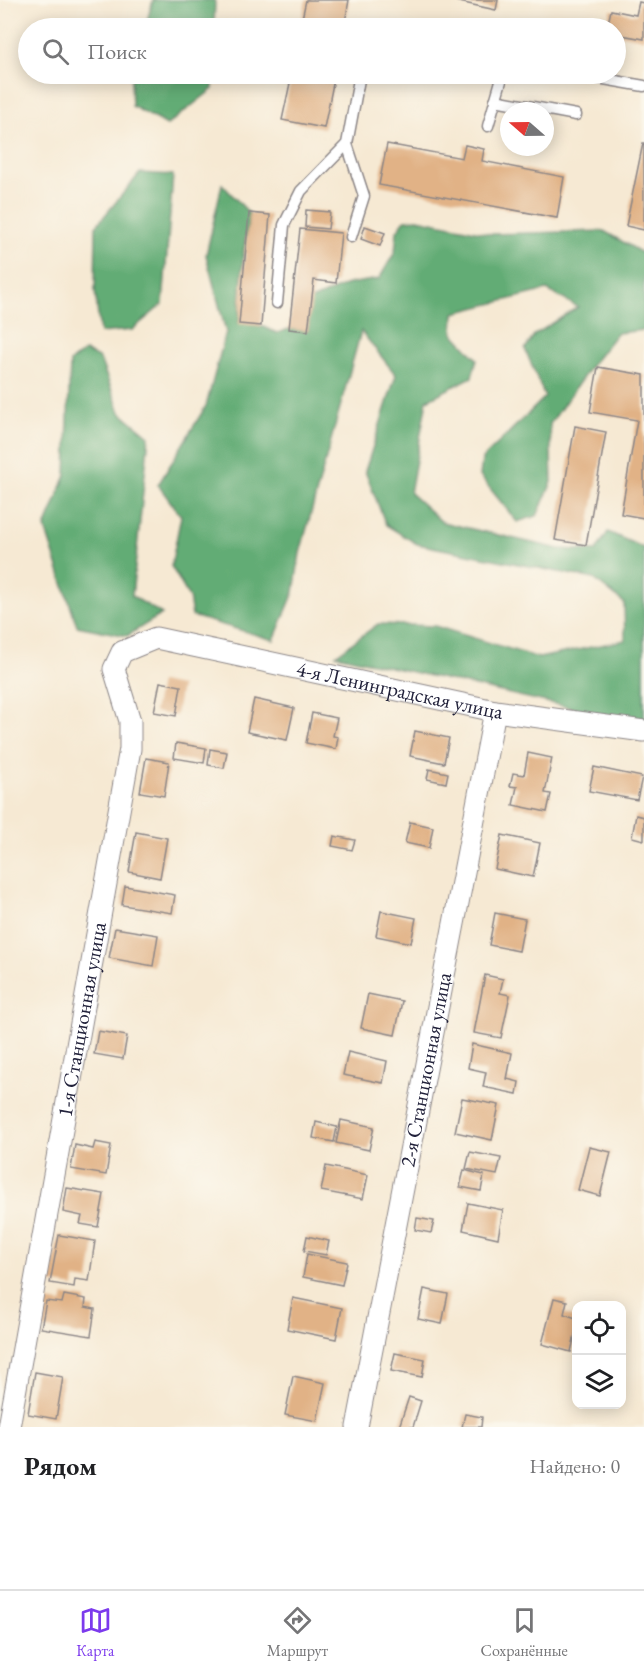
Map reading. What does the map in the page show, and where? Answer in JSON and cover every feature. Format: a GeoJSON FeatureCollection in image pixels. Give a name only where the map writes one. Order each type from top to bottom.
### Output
{"type":"FeatureCollection","features":[{"type":"Feature","properties":{"kind":"street","name":"4-я Ленинградская улица"},"geometry":{"type":"LineString","coordinates":[[156,638],[495,711],[644,731]]}},
{"type":"Feature","properties":{"kind":"street","name":"1-я Станционная улица"},"geometry":{"type":"LineString","coordinates":[[9,1427],[130,749],[130,721],[114,669],[122,652],[156,638]]}},
{"type":"Feature","properties":{"kind":"street","name":"2-я Станционная улица"},"geometry":{"type":"LineString","coordinates":[[357,1427],[495,711]]}},
{"type":"Feature","properties":{"kind":"lane"},"geometry":{"type":"LineString","coordinates":[[626,83],[644,86]]}},
{"type":"Feature","properties":{"kind":"lane"},"geometry":{"type":"LineString","coordinates":[[351,237],[364,196],[346,144],[358,84]]}},
{"type":"Feature","properties":{"kind":"lane"},"geometry":{"type":"LineString","coordinates":[[488,126],[500,84]]}},
{"type":"Feature","properties":{"kind":"lane"},"geometry":{"type":"LineString","coordinates":[[495,100],[576,115]]}},
{"type":"Feature","properties":{"kind":"lane"},"geometry":{"type":"LineString","coordinates":[[277,303],[284,225],[301,191],[346,144]]}},
{"type":"Feature","properties":{"kind":"green space"},"geometry":{"type":"Polygon","coordinates":[[[153,0],[215,0],[214,18],[148,18],[153,0]]]}},
{"type":"Feature","properties":{"kind":"green space"},"geometry":{"type":"Polygon","coordinates":[[[131,84],[213,84],[213,89],[167,125],[132,106],[131,84]]]}},
{"type":"Feature","properties":{"kind":"green space"},"geometry":{"type":"Polygon","coordinates":[[[140,173],[173,175],[163,304],[132,330],[100,333],[95,291],[96,226],[140,173]]]}},
{"type":"Feature","properties":{"kind":"green space"},"geometry":{"type":"Polygon","coordinates":[[[222,184],[249,213],[243,257],[239,323],[261,326],[277,333],[289,329],[308,331],[311,300],[348,284],[379,279],[395,252],[397,231],[405,220],[418,219],[490,234],[604,231],[644,254],[644,330],[617,333],[550,424],[552,482],[537,516],[517,522],[480,476],[482,459],[545,397],[525,349],[534,335],[578,307],[547,290],[454,313],[453,333],[477,359],[472,377],[427,400],[410,493],[442,522],[559,549],[596,551],[608,532],[644,548],[644,724],[336,655],[378,624],[435,626],[539,658],[625,640],[624,603],[594,579],[417,544],[386,525],[365,471],[396,375],[361,331],[300,553],[294,592],[274,640],[192,616],[189,597],[171,566],[181,516],[158,485],[206,406],[226,332],[206,255],[222,184]]]}},
{"type":"Feature","properties":{"kind":"green space"},"geometry":{"type":"Polygon","coordinates":[[[85,351],[100,359],[120,412],[149,436],[132,596],[162,614],[127,636],[77,626],[45,528],[66,475],[70,362],[85,351]]]}},
{"type":"Feature","properties":{"kind":"building"},"geometry":{"type":"Polygon","coordinates":[[[306,0],[349,0],[346,18],[302,18],[306,0]]]}},
{"type":"Feature","properties":{"kind":"building"},"geometry":{"type":"Polygon","coordinates":[[[450,0],[498,0],[496,10],[450,0]]]}},
{"type":"Feature","properties":{"kind":"building"},"geometry":{"type":"Polygon","coordinates":[[[639,2],[644,3],[644,39],[626,36],[626,18],[609,18],[611,10],[636,15],[639,2]]]}},
{"type":"Feature","properties":{"kind":"building"},"geometry":{"type":"Polygon","coordinates":[[[290,84],[333,84],[324,128],[282,120],[290,84]]]}},
{"type":"Feature","properties":{"kind":"building"},"geometry":{"type":"Polygon","coordinates":[[[644,143],[644,230],[626,226],[644,143]]]}},
{"type":"Feature","properties":{"kind":"building"},"geometry":{"type":"Polygon","coordinates":[[[387,144],[462,158],[465,145],[484,149],[482,161],[564,177],[557,218],[379,185],[387,144]]]}},
{"type":"Feature","properties":{"kind":"building"},"geometry":{"type":"Polygon","coordinates":[[[306,210],[330,212],[328,229],[305,227],[306,210]]]}},
{"type":"Feature","properties":{"kind":"building"},"geometry":{"type":"Polygon","coordinates":[[[249,213],[270,215],[261,326],[239,324],[249,213]]]}},
{"type":"Feature","properties":{"kind":"building"},"geometry":{"type":"Polygon","coordinates":[[[365,226],[385,233],[380,246],[361,239],[365,226]]]}},
{"type":"Feature","properties":{"kind":"building"},"geometry":{"type":"Polygon","coordinates":[[[300,229],[341,233],[336,283],[314,280],[308,331],[289,329],[300,229]]]}},
{"type":"Feature","properties":{"kind":"building"},"geometry":{"type":"Polygon","coordinates":[[[598,367],[644,375],[644,518],[621,514],[637,420],[590,412],[598,367]]]}},
{"type":"Feature","properties":{"kind":"building"},"geometry":{"type":"Polygon","coordinates":[[[575,426],[606,432],[586,545],[555,540],[575,426]]]}},
{"type":"Feature","properties":{"kind":"building"},"geometry":{"type":"Polygon","coordinates":[[[160,682],[181,686],[176,716],[154,712],[160,682]]]}},
{"type":"Feature","properties":{"kind":"building"},"geometry":{"type":"Polygon","coordinates":[[[254,699],[294,708],[287,740],[247,732],[254,699]]]}},
{"type":"Feature","properties":{"kind":"building"},"geometry":{"type":"Polygon","coordinates":[[[312,713],[337,718],[333,736],[338,737],[336,749],[306,743],[312,713]]]}},
{"type":"Feature","properties":{"kind":"building"},"geometry":{"type":"Polygon","coordinates":[[[415,731],[449,738],[444,763],[410,756],[415,731]]]}},
{"type":"Feature","properties":{"kind":"building"},"geometry":{"type":"Polygon","coordinates":[[[176,743],[206,748],[204,763],[174,758],[176,743]]]}},
{"type":"Feature","properties":{"kind":"building"},"geometry":{"type":"Polygon","coordinates":[[[210,749],[227,752],[224,768],[208,765],[210,749]]]}},
{"type":"Feature","properties":{"kind":"building"},"geometry":{"type":"Polygon","coordinates":[[[528,753],[552,758],[545,793],[551,794],[547,812],[513,805],[517,787],[510,786],[513,773],[524,775],[528,753]]]}},
{"type":"Feature","properties":{"kind":"building"},"geometry":{"type":"Polygon","coordinates":[[[146,758],[169,762],[164,796],[140,792],[146,758]]]}},
{"type":"Feature","properties":{"kind":"building"},"geometry":{"type":"Polygon","coordinates":[[[594,767],[642,777],[637,800],[589,791],[594,767]]]}},
{"type":"Feature","properties":{"kind":"building"},"geometry":{"type":"Polygon","coordinates":[[[429,769],[448,773],[446,783],[427,779],[429,769]]]}},
{"type":"Feature","properties":{"kind":"building"},"geometry":{"type":"Polygon","coordinates":[[[636,815],[644,817],[644,840],[632,837],[636,815]]]}},
{"type":"Feature","properties":{"kind":"building"},"geometry":{"type":"Polygon","coordinates":[[[410,822],[433,827],[429,848],[405,843],[410,822]]]}},
{"type":"Feature","properties":{"kind":"building"},"geometry":{"type":"Polygon","coordinates":[[[136,832],[167,838],[160,878],[129,872],[136,832]]]}},
{"type":"Feature","properties":{"kind":"building"},"geometry":{"type":"Polygon","coordinates":[[[502,835],[540,843],[533,877],[495,869],[502,835]]]}},
{"type":"Feature","properties":{"kind":"building"},"geometry":{"type":"Polygon","coordinates":[[[334,836],[355,840],[352,850],[332,846],[334,836]]]}},
{"type":"Feature","properties":{"kind":"building"},"geometry":{"type":"Polygon","coordinates":[[[125,886],[175,895],[172,913],[122,905],[125,886]]]}},
{"type":"Feature","properties":{"kind":"building"},"geometry":{"type":"Polygon","coordinates":[[[381,911],[416,918],[411,943],[376,936],[381,911]]]}},
{"type":"Feature","properties":{"kind":"building"},"geometry":{"type":"Polygon","coordinates":[[[495,913],[525,919],[519,951],[489,945],[495,913]]]}},
{"type":"Feature","properties":{"kind":"building"},"geometry":{"type":"Polygon","coordinates":[[[115,928],[158,935],[153,966],[109,958],[115,928]]]}},
{"type":"Feature","properties":{"kind":"building"},"geometry":{"type":"Polygon","coordinates":[[[485,975],[503,979],[500,993],[510,995],[501,1038],[474,1033],[485,975]]]}},
{"type":"Feature","properties":{"kind":"building"},"geometry":{"type":"Polygon","coordinates":[[[368,994],[402,1001],[395,1035],[361,1028],[368,994]]]}},
{"type":"Feature","properties":{"kind":"building"},"geometry":{"type":"Polygon","coordinates":[[[98,1031],[127,1036],[123,1059],[94,1054],[98,1031]]]}},
{"type":"Feature","properties":{"kind":"building"},"geometry":{"type":"Polygon","coordinates":[[[472,1044],[512,1053],[507,1079],[519,1082],[517,1094],[483,1087],[486,1072],[468,1068],[472,1044]]]}},
{"type":"Feature","properties":{"kind":"building"},"geometry":{"type":"Polygon","coordinates":[[[348,1052],[387,1061],[383,1083],[343,1075],[348,1052]]]}},
{"type":"Feature","properties":{"kind":"building"},"geometry":{"type":"Polygon","coordinates":[[[462,1098],[499,1105],[492,1140],[455,1132],[462,1098]]]}},
{"type":"Feature","properties":{"kind":"building"},"geometry":{"type":"Polygon","coordinates":[[[341,1120],[374,1127],[369,1150],[336,1143],[341,1120]]]}},
{"type":"Feature","properties":{"kind":"building"},"geometry":{"type":"Polygon","coordinates":[[[316,1122],[337,1127],[334,1142],[313,1138],[316,1122]]]}},
{"type":"Feature","properties":{"kind":"building"},"geometry":{"type":"Polygon","coordinates":[[[95,1142],[111,1145],[106,1175],[71,1169],[75,1145],[93,1149],[95,1142]]]}},
{"type":"Feature","properties":{"kind":"building"},"geometry":{"type":"Polygon","coordinates":[[[589,1147],[611,1152],[600,1196],[578,1190],[589,1147]]]}},
{"type":"Feature","properties":{"kind":"building"},"geometry":{"type":"Polygon","coordinates":[[[470,1152],[501,1158],[497,1175],[466,1169],[470,1152]]]}},
{"type":"Feature","properties":{"kind":"building"},"geometry":{"type":"Polygon","coordinates":[[[326,1166],[368,1175],[363,1199],[321,1191],[326,1166]]]}},
{"type":"Feature","properties":{"kind":"building"},"geometry":{"type":"Polygon","coordinates":[[[464,1170],[484,1175],[481,1191],[460,1187],[464,1170]]]}},
{"type":"Feature","properties":{"kind":"building"},"geometry":{"type":"Polygon","coordinates":[[[67,1188],[104,1194],[98,1227],[80,1224],[82,1216],[63,1212],[67,1188]]]}},
{"type":"Feature","properties":{"kind":"building"},"geometry":{"type":"Polygon","coordinates":[[[468,1203],[503,1210],[498,1238],[463,1230],[468,1203]]]}},
{"type":"Feature","properties":{"kind":"building"},"geometry":{"type":"Polygon","coordinates":[[[417,1218],[434,1221],[431,1233],[415,1230],[417,1218]]]}},
{"type":"Feature","properties":{"kind":"building"},"geometry":{"type":"Polygon","coordinates":[[[59,1235],[95,1241],[89,1281],[75,1279],[74,1287],[50,1283],[59,1235]]]}},
{"type":"Feature","properties":{"kind":"building"},"geometry":{"type":"Polygon","coordinates":[[[307,1236],[329,1241],[326,1255],[304,1251],[307,1236]]]}},
{"type":"Feature","properties":{"kind":"building"},"geometry":{"type":"Polygon","coordinates":[[[307,1254],[347,1262],[342,1285],[303,1277],[307,1254]]]}},
{"type":"Feature","properties":{"kind":"building"},"geometry":{"type":"Polygon","coordinates":[[[424,1289],[448,1294],[442,1324],[418,1319],[424,1289]]]}},
{"type":"Feature","properties":{"kind":"building"},"geometry":{"type":"Polygon","coordinates":[[[64,1295],[86,1299],[85,1307],[95,1309],[91,1336],[41,1328],[46,1301],[62,1303],[64,1295]]]}},
{"type":"Feature","properties":{"kind":"building"},"geometry":{"type":"Polygon","coordinates":[[[293,1298],[342,1308],[336,1339],[287,1329],[293,1298]]]}},
{"type":"Feature","properties":{"kind":"building"},"geometry":{"type":"Polygon","coordinates":[[[554,1298],[567,1301],[564,1314],[572,1317],[571,1352],[542,1344],[554,1298]]]}},
{"type":"Feature","properties":{"kind":"building"},"geometry":{"type":"Polygon","coordinates":[[[395,1353],[425,1359],[422,1377],[391,1371],[395,1353]]]}},
{"type":"Feature","properties":{"kind":"building"},"geometry":{"type":"Polygon","coordinates":[[[35,1372],[63,1377],[56,1419],[28,1414],[35,1372]]]}},
{"type":"Feature","properties":{"kind":"building"},"geometry":{"type":"Polygon","coordinates":[[[293,1376],[325,1383],[317,1421],[285,1415],[293,1376]]]}},
{"type":"Feature","properties":{"kind":"building"},"geometry":{"type":"Polygon","coordinates":[[[409,1397],[421,1401],[413,1427],[399,1427],[409,1397]]]}},
{"type":"Feature","properties":{"kind":"building"},"geometry":{"type":"Polygon","coordinates":[[[465,1414],[482,1417],[481,1427],[462,1427],[465,1414]]]}}]}
